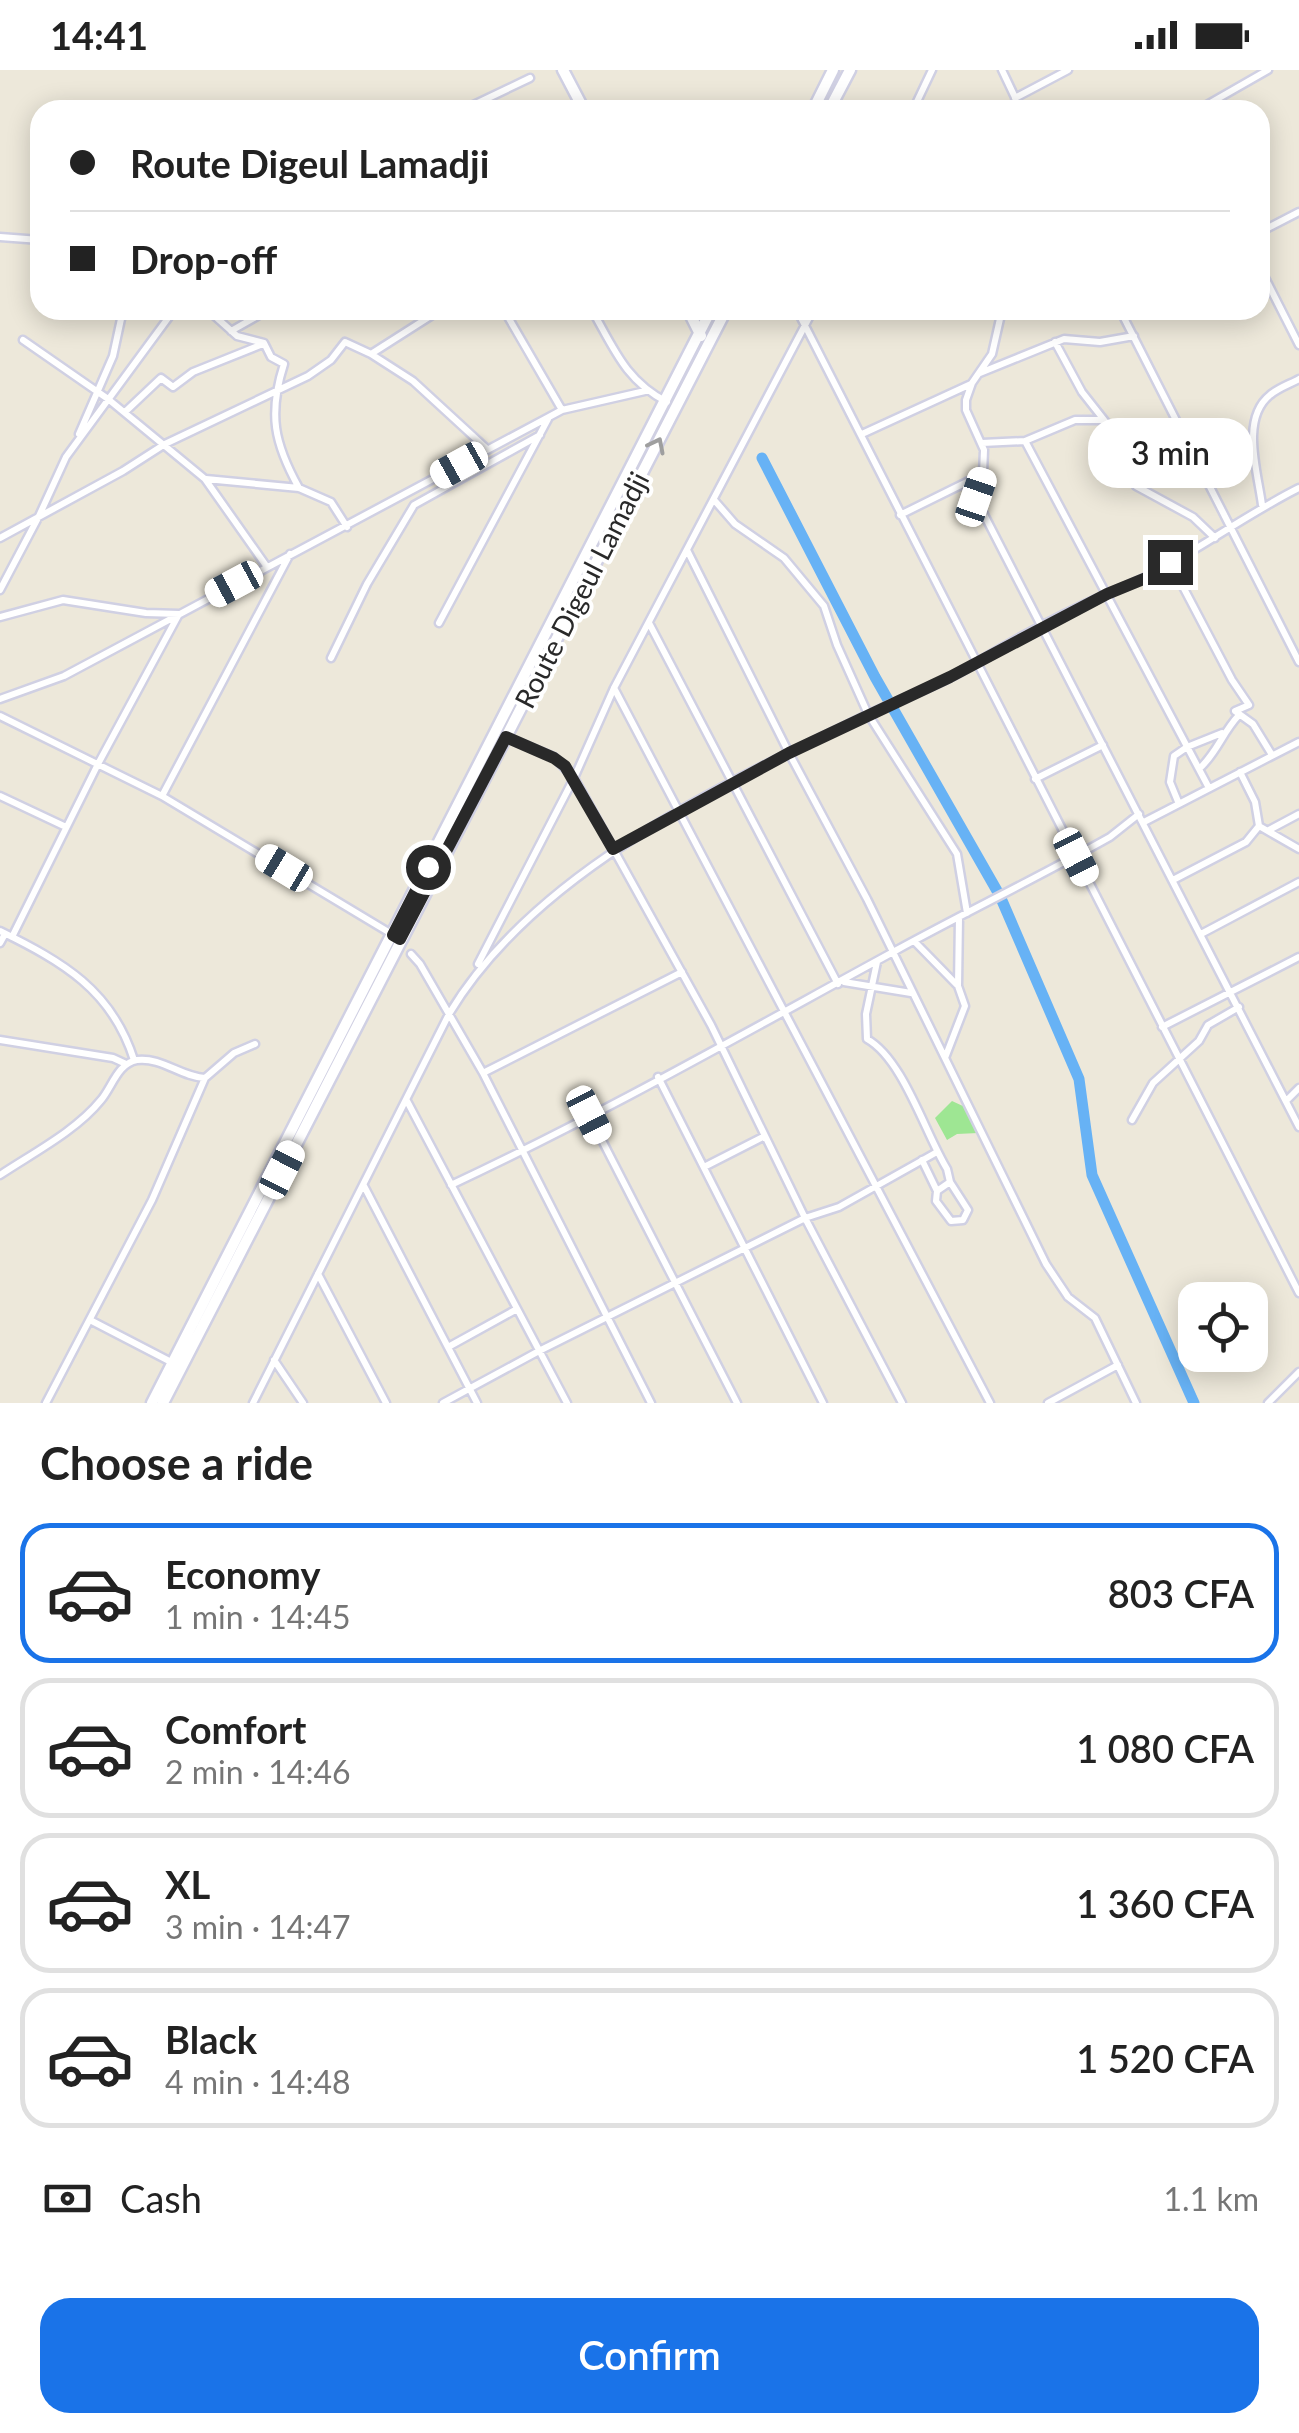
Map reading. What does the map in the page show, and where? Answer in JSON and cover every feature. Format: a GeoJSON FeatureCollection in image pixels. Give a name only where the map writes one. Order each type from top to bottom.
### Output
{"type":"FeatureCollection","features":[{"type":"Feature","properties":{"kind":"main road"},"geometry":{"type":"LineString","coordinates":[[563,70],[579,100]]}},
{"type":"Feature","properties":{"kind":"main road"},"geometry":{"type":"LineString","coordinates":[[818,100],[833,70]]}},
{"type":"Feature","properties":{"kind":"main road"},"geometry":{"type":"LineString","coordinates":[[834,100],[850,70]]}},
{"type":"Feature","properties":{"kind":"main road"},"geometry":{"type":"LineString","coordinates":[[693,320],[708,348]]}},
{"type":"Feature","properties":{"kind":"main road","name":"Route Digeul Lamadji"},"geometry":{"type":"LineString","coordinates":[[163,1403],[177,1366],[706,320]]}},
{"type":"Feature","properties":{"kind":"main road","name":"Route Digeul Lamadji"},"geometry":{"type":"LineString","coordinates":[[396,937],[506,737],[721,320]]}},
{"type":"Feature","properties":{"kind":"main road","name":"Route Digeul Lamadji"},"geometry":{"type":"LineString","coordinates":[[152,1403],[177,1366]]}},
{"type":"Feature","properties":{"kind":"street"},"geometry":{"type":"LineString","coordinates":[[918,100],[932,70]]}},
{"type":"Feature","properties":{"kind":"street"},"geometry":{"type":"LineString","coordinates":[[1002,70],[1016,98],[1068,70]]}},
{"type":"Feature","properties":{"kind":"street"},"geometry":{"type":"LineString","coordinates":[[1216,100],[1268,70]]}},
{"type":"Feature","properties":{"kind":"street"},"geometry":{"type":"LineString","coordinates":[[488,100],[530,78]]}},
{"type":"Feature","properties":{"kind":"street"},"geometry":{"type":"LineString","coordinates":[[1270,227],[1299,212]]}},
{"type":"Feature","properties":{"kind":"street"},"geometry":{"type":"LineString","coordinates":[[0,237],[30,239]]}},
{"type":"Feature","properties":{"kind":"street"},"geometry":{"type":"LineString","coordinates":[[1270,288],[1299,345]]}},
{"type":"Feature","properties":{"kind":"street"},"geometry":{"type":"LineString","coordinates":[[0,590],[74,446],[113,356],[121,320]]}},
{"type":"Feature","properties":{"kind":"street"},"geometry":{"type":"LineString","coordinates":[[74,446],[166,320]]}},
{"type":"Feature","properties":{"kind":"street"},"geometry":{"type":"LineString","coordinates":[[219,320],[238,336],[264,343],[272,356],[284,364],[275,391],[274,420],[280,454],[298,488]]}},
{"type":"Feature","properties":{"kind":"street"},"geometry":{"type":"LineString","coordinates":[[231,331],[250,320]]}},
{"type":"Feature","properties":{"kind":"street"},"geometry":{"type":"LineString","coordinates":[[371,354],[424,320]]}},
{"type":"Feature","properties":{"kind":"street"},"geometry":{"type":"LineString","coordinates":[[510,320],[562,410]]}},
{"type":"Feature","properties":{"kind":"street"},"geometry":{"type":"LineString","coordinates":[[598,320],[629,374],[645,390],[677,406]]}},
{"type":"Feature","properties":{"kind":"street"},"geometry":{"type":"LineString","coordinates":[[803,320],[1299,1293]]}},
{"type":"Feature","properties":{"kind":"street"},"geometry":{"type":"LineString","coordinates":[[253,1403],[449,1014],[574,778],[614,688],[808,320]]}},
{"type":"Feature","properties":{"kind":"street"},"geometry":{"type":"LineString","coordinates":[[1000,320],[992,354],[972,383],[966,410],[982,443],[983,474],[976,497],[1299,1127]]}},
{"type":"Feature","properties":{"kind":"street"},"geometry":{"type":"LineString","coordinates":[[1125,320],[1299,662]]}},
{"type":"Feature","properties":{"kind":"street"},"geometry":{"type":"LineString","coordinates":[[979,373],[1055,342],[1077,338],[1100,342],[1134,336]]}},
{"type":"Feature","properties":{"kind":"street"},"geometry":{"type":"LineString","coordinates":[[22,340],[108,398],[204,479],[268,567]]}},
{"type":"Feature","properties":{"kind":"street"},"geometry":{"type":"LineString","coordinates":[[0,538],[123,471],[164,444],[331,360],[345,342],[413,381],[487,449]]}},
{"type":"Feature","properties":{"kind":"street"},"geometry":{"type":"LineString","coordinates":[[1055,342],[1082,392],[1104,420],[1136,486],[1194,516],[1214,538]]}},
{"type":"Feature","properties":{"kind":"street"},"geometry":{"type":"LineString","coordinates":[[125,412],[161,378],[173,387],[193,372],[264,343]]}},
{"type":"Feature","properties":{"kind":"street"},"geometry":{"type":"LineString","coordinates":[[1262,506],[1254,444],[1255,417],[1266,398],[1299,379]]}},
{"type":"Feature","properties":{"kind":"street"},"geometry":{"type":"LineString","coordinates":[[862,434],[972,383]]}},
{"type":"Feature","properties":{"kind":"street"},"geometry":{"type":"LineString","coordinates":[[0,699],[64,676],[562,410],[645,390]]}},
{"type":"Feature","properties":{"kind":"street"},"geometry":{"type":"LineString","coordinates":[[440,623],[548,418]]}},
{"type":"Feature","properties":{"kind":"street"},"geometry":{"type":"LineString","coordinates":[[982,443],[1026,441],[1075,420],[1104,420]]}},
{"type":"Feature","properties":{"kind":"street"},"geometry":{"type":"LineString","coordinates":[[331,658],[366,584],[414,505],[540,435]]}},
{"type":"Feature","properties":{"kind":"street"},"geometry":{"type":"LineString","coordinates":[[1026,441],[1208,788]]}},
{"type":"Feature","properties":{"kind":"street"},"geometry":{"type":"LineString","coordinates":[[900,515],[983,474]]}},
{"type":"Feature","properties":{"kind":"street"},"geometry":{"type":"LineString","coordinates":[[204,479],[298,488],[330,502],[347,527]]}},
{"type":"Feature","properties":{"kind":"street"},"geometry":{"type":"LineString","coordinates":[[473,974],[496,949],[613,849],[789,753],[1146,578],[1232,529],[1262,506],[1299,488]]}},
{"type":"Feature","properties":{"kind":"street"},"geometry":{"type":"LineString","coordinates":[[714,500],[735,524],[784,558],[824,606],[868,714],[957,854],[963,915],[958,986],[965,1006],[945,1058]]}},
{"type":"Feature","properties":{"kind":"street"},"geometry":{"type":"LineString","coordinates":[[688,550],[789,753],[867,898],[1046,1264],[1068,1298],[1094,1318],[1136,1403]]}},
{"type":"Feature","properties":{"kind":"street"},"geometry":{"type":"LineString","coordinates":[[162,796],[291,553]]}},
{"type":"Feature","properties":{"kind":"street"},"geometry":{"type":"LineString","coordinates":[[1170,562],[1249,705],[1235,710],[1254,724],[1272,755]]}},
{"type":"Feature","properties":{"kind":"street"},"geometry":{"type":"LineString","coordinates":[[0,617],[63,600],[179,614]]}},
{"type":"Feature","properties":{"kind":"street"},"geometry":{"type":"LineString","coordinates":[[0,943],[179,614]]}},
{"type":"Feature","properties":{"kind":"street"},"geometry":{"type":"LineString","coordinates":[[648,622],[841,983]]}},
{"type":"Feature","properties":{"kind":"street"},"geometry":{"type":"LineString","coordinates":[[614,688],[990,1403]]}},
{"type":"Feature","properties":{"kind":"street"},"geometry":{"type":"LineString","coordinates":[[1179,804],[1170,782],[1174,756],[1222,733],[1239,715]]}},
{"type":"Feature","properties":{"kind":"street"},"geometry":{"type":"LineString","coordinates":[[0,716],[162,796],[396,937]]}},
{"type":"Feature","properties":{"kind":"street"},"geometry":{"type":"LineString","coordinates":[[1198,769],[1216,755],[1222,733]]}},
{"type":"Feature","properties":{"kind":"street"},"geometry":{"type":"LineString","coordinates":[[506,737],[554,758],[574,778],[722,1047],[805,1218],[902,1403]]}},
{"type":"Feature","properties":{"kind":"street"},"geometry":{"type":"LineString","coordinates":[[1144,822],[1299,742]]}},
{"type":"Feature","properties":{"kind":"street"},"geometry":{"type":"LineString","coordinates":[[1035,780],[1103,745]]}},
{"type":"Feature","properties":{"kind":"street"},"geometry":{"type":"LineString","coordinates":[[1173,880],[1246,842],[1259,826],[1255,802],[1240,772]]}},
{"type":"Feature","properties":{"kind":"street"},"geometry":{"type":"LineString","coordinates":[[0,796],[66,827]]}},
{"type":"Feature","properties":{"kind":"street"},"geometry":{"type":"LineString","coordinates":[[451,1185],[524,1151],[1076,857],[1110,838],[1139,814]]}},
{"type":"Feature","properties":{"kind":"street"},"geometry":{"type":"LineString","coordinates":[[1268,830],[1299,814]]}},
{"type":"Feature","properties":{"kind":"street"},"geometry":{"type":"LineString","coordinates":[[1259,826],[1299,849]]}},
{"type":"Feature","properties":{"kind":"street"},"geometry":{"type":"LineString","coordinates":[[1201,934],[1299,882]]}},
{"type":"Feature","properties":{"kind":"street"},"geometry":{"type":"LineString","coordinates":[[5,934],[61,963],[84,980],[121,1025],[130,1062]]}},
{"type":"Feature","properties":{"kind":"street"},"geometry":{"type":"LineString","coordinates":[[914,941],[958,986]]}},
{"type":"Feature","properties":{"kind":"street"},"geometry":{"type":"LineString","coordinates":[[411,954],[483,1074],[651,1403]]}},
{"type":"Feature","properties":{"kind":"street"},"geometry":{"type":"LineString","coordinates":[[1162,1027],[1296,959],[1299,970]]}},
{"type":"Feature","properties":{"kind":"street"},"geometry":{"type":"LineString","coordinates":[[878,961],[866,1014],[868,1039],[883,1048],[922,1117],[950,1182],[968,1210],[962,1220],[951,1221],[936,1201],[938,1192],[950,1182]]}},
{"type":"Feature","properties":{"kind":"street"},"geometry":{"type":"LineString","coordinates":[[483,1074],[682,972]]}},
{"type":"Feature","properties":{"kind":"street"},"geometry":{"type":"LineString","coordinates":[[841,983],[912,993]]}},
{"type":"Feature","properties":{"kind":"street"},"geometry":{"type":"LineString","coordinates":[[1132,1120],[1153,1083],[1199,1041],[1208,1026],[1239,1007]]}},
{"type":"Feature","properties":{"kind":"street"},"geometry":{"type":"LineString","coordinates":[[0,1040],[130,1062],[156,1061],[205,1078]]}},
{"type":"Feature","properties":{"kind":"street"},"geometry":{"type":"LineString","coordinates":[[46,1403],[152,1200],[205,1078],[234,1053],[255,1044]]}},
{"type":"Feature","properties":{"kind":"street"},"geometry":{"type":"LineString","coordinates":[[0,1176],[85,1116],[130,1062]]}},
{"type":"Feature","properties":{"kind":"street"},"geometry":{"type":"LineString","coordinates":[[658,1078],[824,1403]]}},
{"type":"Feature","properties":{"kind":"street"},"geometry":{"type":"LineString","coordinates":[[1286,1101],[1299,1088]]}},
{"type":"Feature","properties":{"kind":"street"},"geometry":{"type":"LineString","coordinates":[[406,1100],[566,1403]]}},
{"type":"Feature","properties":{"kind":"street"},"geometry":{"type":"LineString","coordinates":[[589,1115],[737,1403]]}},
{"type":"Feature","properties":{"kind":"street"},"geometry":{"type":"LineString","coordinates":[[704,1167],[765,1136]]}},
{"type":"Feature","properties":{"kind":"street"},"geometry":{"type":"LineString","coordinates":[[444,1403],[607,1316],[805,1218],[839,1207],[936,1152]]}},
{"type":"Feature","properties":{"kind":"street"},"geometry":{"type":"LineString","coordinates":[[922,1160],[938,1192]]}},
{"type":"Feature","properties":{"kind":"street"},"geometry":{"type":"LineString","coordinates":[[364,1185],[477,1403]]}},
{"type":"Feature","properties":{"kind":"street"},"geometry":{"type":"LineString","coordinates":[[318,1274],[386,1403]]}},
{"type":"Feature","properties":{"kind":"street"},"geometry":{"type":"LineString","coordinates":[[450,1346],[516,1308]]}},
{"type":"Feature","properties":{"kind":"street"},"geometry":{"type":"LineString","coordinates":[[90,1320],[177,1366]]}},
{"type":"Feature","properties":{"kind":"street"},"geometry":{"type":"LineString","coordinates":[[273,1359],[303,1403]]}},
{"type":"Feature","properties":{"kind":"street"},"geometry":{"type":"LineString","coordinates":[[1048,1403],[1118,1364]]}},
{"type":"Feature","properties":{"kind":"street"},"geometry":{"type":"LineString","coordinates":[[1268,1403],[1299,1372]]}},
{"type":"Feature","properties":{"kind":"green space"},"geometry":{"type":"Polygon","coordinates":[[[952,1101],[965,1107],[978,1133],[957,1134],[947,1140],[935,1118],[952,1101]]]}},
{"type":"Feature","properties":{"kind":"waterway"},"geometry":{"type":"LineString","coordinates":[[762,458],[875,677],[1000,896],[1079,1079],[1092,1175],[1194,1403]]}},
{"type":"Feature","properties":{"kind":"route"},"geometry":{"type":"LineString","coordinates":[[428,867],[393,935],[400,939],[506,737],[565,766],[613,849],[789,753],[950,677],[1107,594],[1146,578],[1170,562]]}}]}
